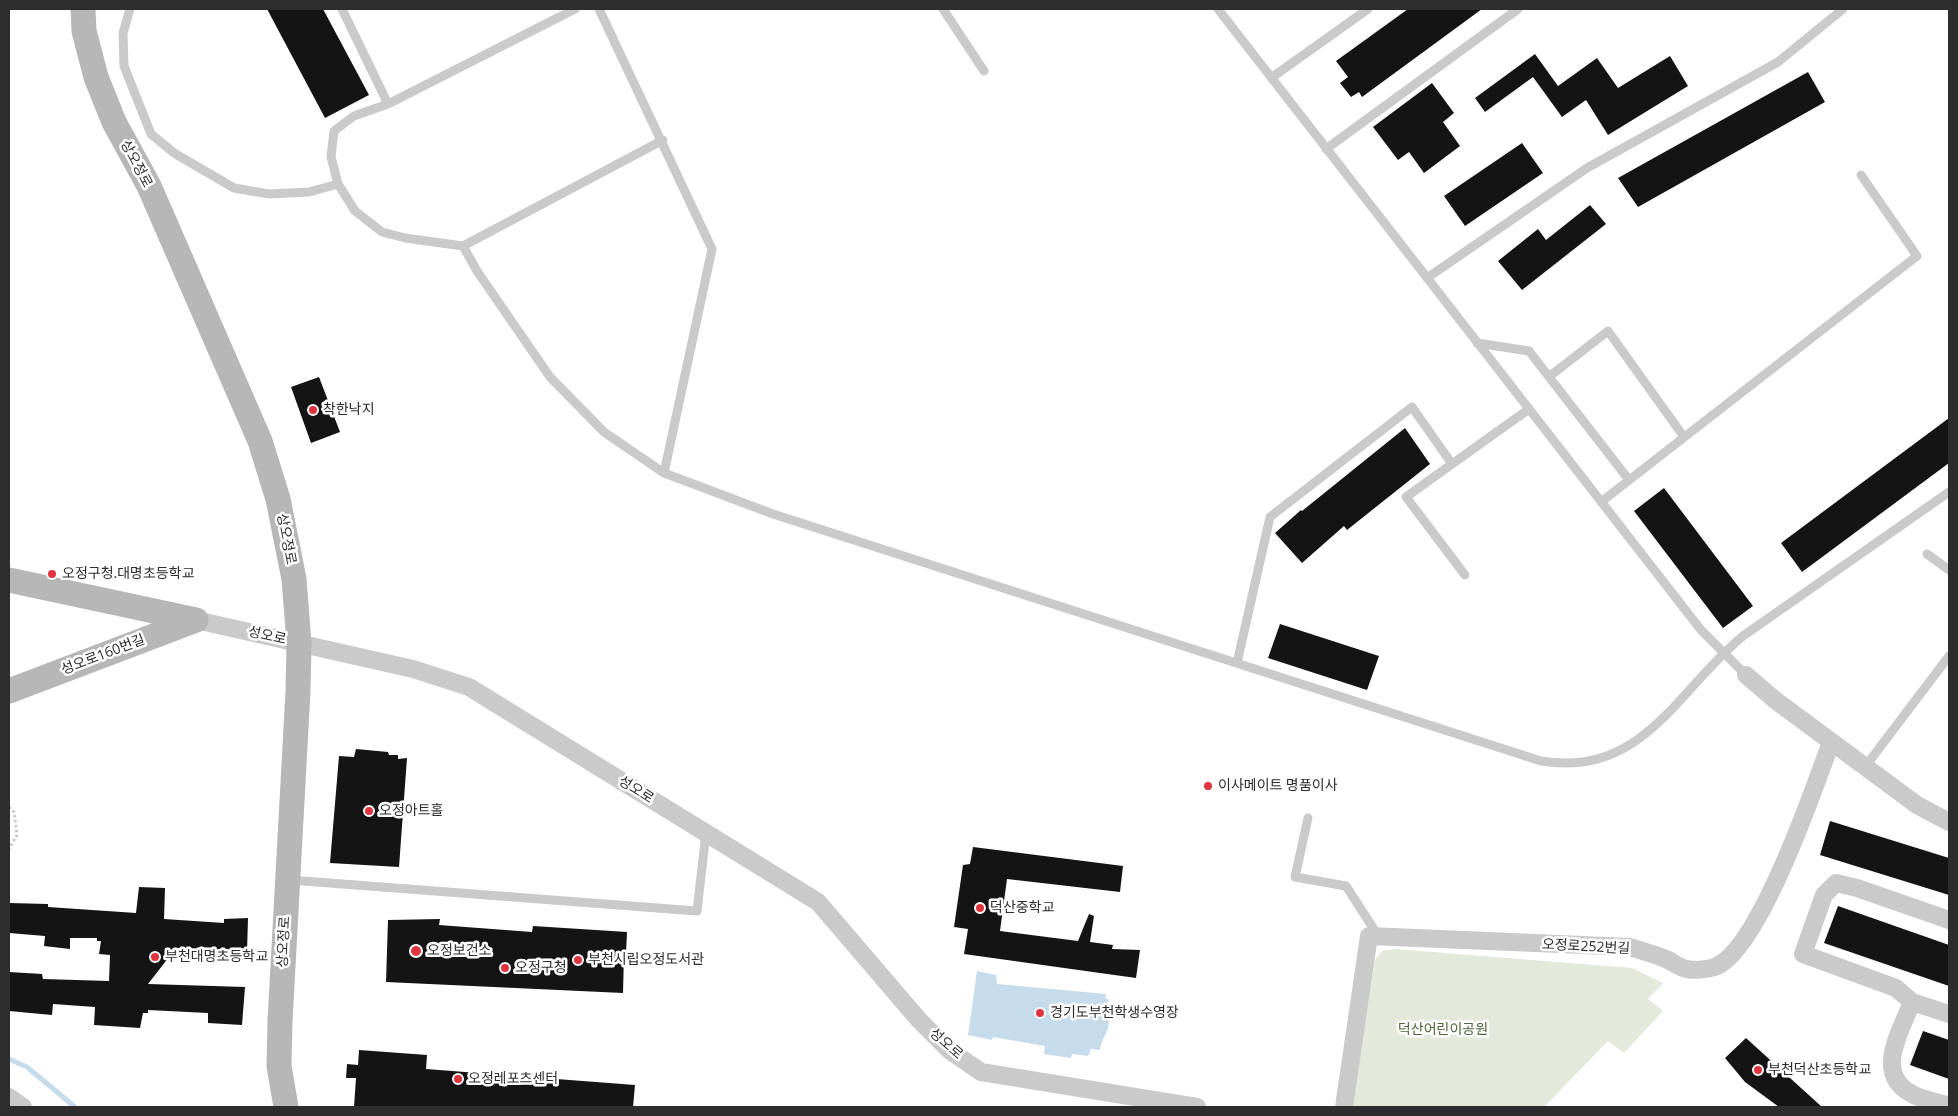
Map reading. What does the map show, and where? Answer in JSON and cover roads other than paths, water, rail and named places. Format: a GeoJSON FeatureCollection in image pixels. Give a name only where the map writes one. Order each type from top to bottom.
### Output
{"type":"FeatureCollection","features":[{"type":"Feature","properties":{"kind":"street","name":"상오정로"},"geometry":{"type":"LineString","coordinates":[[83,9],[84,31],[96,77],[114,122],[149,186],[260,441],[278,498],[294,579],[299,643],[280,1021],[280,1066],[286,1107]]}},
{"type":"Feature","properties":{"kind":"street","name":"성오로"},"geometry":{"type":"LineString","coordinates":[[9,580],[413,669],[468,686],[818,902],[919,1020],[949,1050],[981,1072],[1197,1107]]}},
{"type":"Feature","properties":{"kind":"street","name":"성오로160번길"},"geometry":{"type":"LineString","coordinates":[[9,691],[196,620]]}},
{"type":"Feature","properties":{"kind":"street"},"geometry":{"type":"LineString","coordinates":[[1746,675],[1775,700],[1917,805],[1949,822]]}},
{"type":"Feature","properties":{"kind":"street","name":"오정로252번길"},"geometry":{"type":"LineString","coordinates":[[1379,938],[1630,948],[1664,958],[1687,970],[1716,967],[1730,957],[1746,936],[1770,892],[1799,829],[1831,742]]}},
{"type":"Feature","properties":{"kind":"street"},"geometry":{"type":"LineString","coordinates":[[1949,920],[1857,888],[1836,883],[1824,895],[1803,954],[1896,988],[1912,1002],[1949,1014]]}},
{"type":"Feature","properties":{"kind":"street"},"geometry":{"type":"LineString","coordinates":[[1344,1107],[1369,936],[1379,938]]}},
{"type":"Feature","properties":{"kind":"street"},"geometry":{"type":"LineString","coordinates":[[1912,1002],[1890,1058],[1894,1076],[1911,1094],[1949,1106]]}},
{"type":"Feature","properties":{"kind":"street"},"geometry":{"type":"LineString","coordinates":[[9,1097],[23,1107]]}},
{"type":"Feature","properties":{"kind":"lane"},"geometry":{"type":"LineString","coordinates":[[130,9],[122,33],[124,66],[151,134],[174,153],[234,188],[269,194],[309,192],[338,184]]}},
{"type":"Feature","properties":{"kind":"lane"},"geometry":{"type":"LineString","coordinates":[[342,9],[388,104]]}},
{"type":"Feature","properties":{"kind":"lane"},"geometry":{"type":"LineString","coordinates":[[575,9],[388,104],[354,116],[334,131],[331,157],[338,184],[355,211],[382,232],[406,238],[462,246],[663,140]]}},
{"type":"Feature","properties":{"kind":"lane"},"geometry":{"type":"LineString","coordinates":[[599,9],[663,140],[712,249],[664,473]]}},
{"type":"Feature","properties":{"kind":"lane"},"geometry":{"type":"LineString","coordinates":[[944,9],[984,71]]}},
{"type":"Feature","properties":{"kind":"lane"},"geometry":{"type":"LineString","coordinates":[[1218,9],[1701,630],[1746,675]]}},
{"type":"Feature","properties":{"kind":"lane"},"geometry":{"type":"LineString","coordinates":[[1271,78],[1368,9]]}},
{"type":"Feature","properties":{"kind":"lane"},"geometry":{"type":"LineString","coordinates":[[1326,149],[1518,9]]}},
{"type":"Feature","properties":{"kind":"lane"},"geometry":{"type":"LineString","coordinates":[[1427,278],[1587,168],[1778,62],[1843,9]]}},
{"type":"Feature","properties":{"kind":"lane"},"geometry":{"type":"LineString","coordinates":[[1601,502],[1917,256],[1861,175]]}},
{"type":"Feature","properties":{"kind":"lane"},"geometry":{"type":"LineString","coordinates":[[462,246],[476,271],[550,377],[604,432],[664,473],[782,517],[1541,761],[1562,765],[1596,761],[1636,742],[1674,710],[1723,652],[1949,492]]}},
{"type":"Feature","properties":{"kind":"lane"},"geometry":{"type":"LineString","coordinates":[[1550,376],[1608,331],[1684,437]]}},
{"type":"Feature","properties":{"kind":"lane"},"geometry":{"type":"LineString","coordinates":[[1477,343],[1529,351],[1629,480]]}},
{"type":"Feature","properties":{"kind":"lane"},"geometry":{"type":"LineString","coordinates":[[1236,663],[1270,517],[1412,407],[1452,464]]}},
{"type":"Feature","properties":{"kind":"lane"},"geometry":{"type":"LineString","coordinates":[[1465,575],[1406,497],[1529,409]]}},
{"type":"Feature","properties":{"kind":"lane"},"geometry":{"type":"LineString","coordinates":[[1927,554],[1949,570]]}},
{"type":"Feature","properties":{"kind":"lane"},"geometry":{"type":"LineString","coordinates":[[1865,767],[1949,656]]}},
{"type":"Feature","properties":{"kind":"lane"},"geometry":{"type":"LineString","coordinates":[[1308,818],[1295,877],[1346,886],[1379,938]]}},
{"type":"Feature","properties":{"kind":"lane"},"geometry":{"type":"LineString","coordinates":[[287,880],[697,911],[706,833]]}},
{"type":"Feature","properties":{"kind":"water","name":"경기도부천학생수영장"},"geometry":{"type":"Polygon","coordinates":[[[977,971],[996,975],[997,984],[1106,994],[1105,998],[1108,999],[1109,1006],[1109,1024],[1100,1050],[1091,1049],[1088,1056],[1072,1054],[1071,1058],[1044,1054],[1045,1046],[993,1037],[992,1040],[968,1035],[977,971]]]}},
{"type":"Feature","properties":{"kind":"waterway"},"geometry":{"type":"LineString","coordinates":[[9,1059],[27,1067],[75,1107]]}},
{"type":"Feature","properties":{"kind":"place","name":"착한낙지"},"geometry":{"type":"Point","coordinates":[313,410]}},
{"type":"Feature","properties":{"kind":"place","name":"오정구청.대명초등학교"},"geometry":{"type":"Point","coordinates":[52,574]}},
{"type":"Feature","properties":{"kind":"place","name":"이사메이트 명품이사"},"geometry":{"type":"Point","coordinates":[1208,786]}},
{"type":"Feature","properties":{"kind":"place","name":"오정아트홀"},"geometry":{"type":"Point","coordinates":[369,811]}},
{"type":"Feature","properties":{"kind":"place","name":"덕산중학교"},"geometry":{"type":"Point","coordinates":[980,908]}},
{"type":"Feature","properties":{"kind":"place","name":"오정보건소"},"geometry":{"type":"Point","coordinates":[416,951]}},
{"type":"Feature","properties":{"kind":"place","name":"부천대명초등학교"},"geometry":{"type":"Point","coordinates":[155,957]}},
{"type":"Feature","properties":{"kind":"place","name":"부천시립오정도서관"},"geometry":{"type":"Point","coordinates":[578,960]}},
{"type":"Feature","properties":{"kind":"place","name":"오정구청"},"geometry":{"type":"Point","coordinates":[505,968]}},
{"type":"Feature","properties":{"kind":"place","name":"경기도부천학생수영장"},"geometry":{"type":"Point","coordinates":[1040,1013]}},
{"type":"Feature","properties":{"kind":"place","name":"부천덕산초등학교"},"geometry":{"type":"Point","coordinates":[1758,1070]}},
{"type":"Feature","properties":{"kind":"place","name":"오정레포츠센터"},"geometry":{"type":"Point","coordinates":[458,1079]}},
{"type":"Feature","properties":{"kind":"park label","name":"덕산어린이공원"},"geometry":{"type":"Point","coordinates":[1443,1030]}}]}
